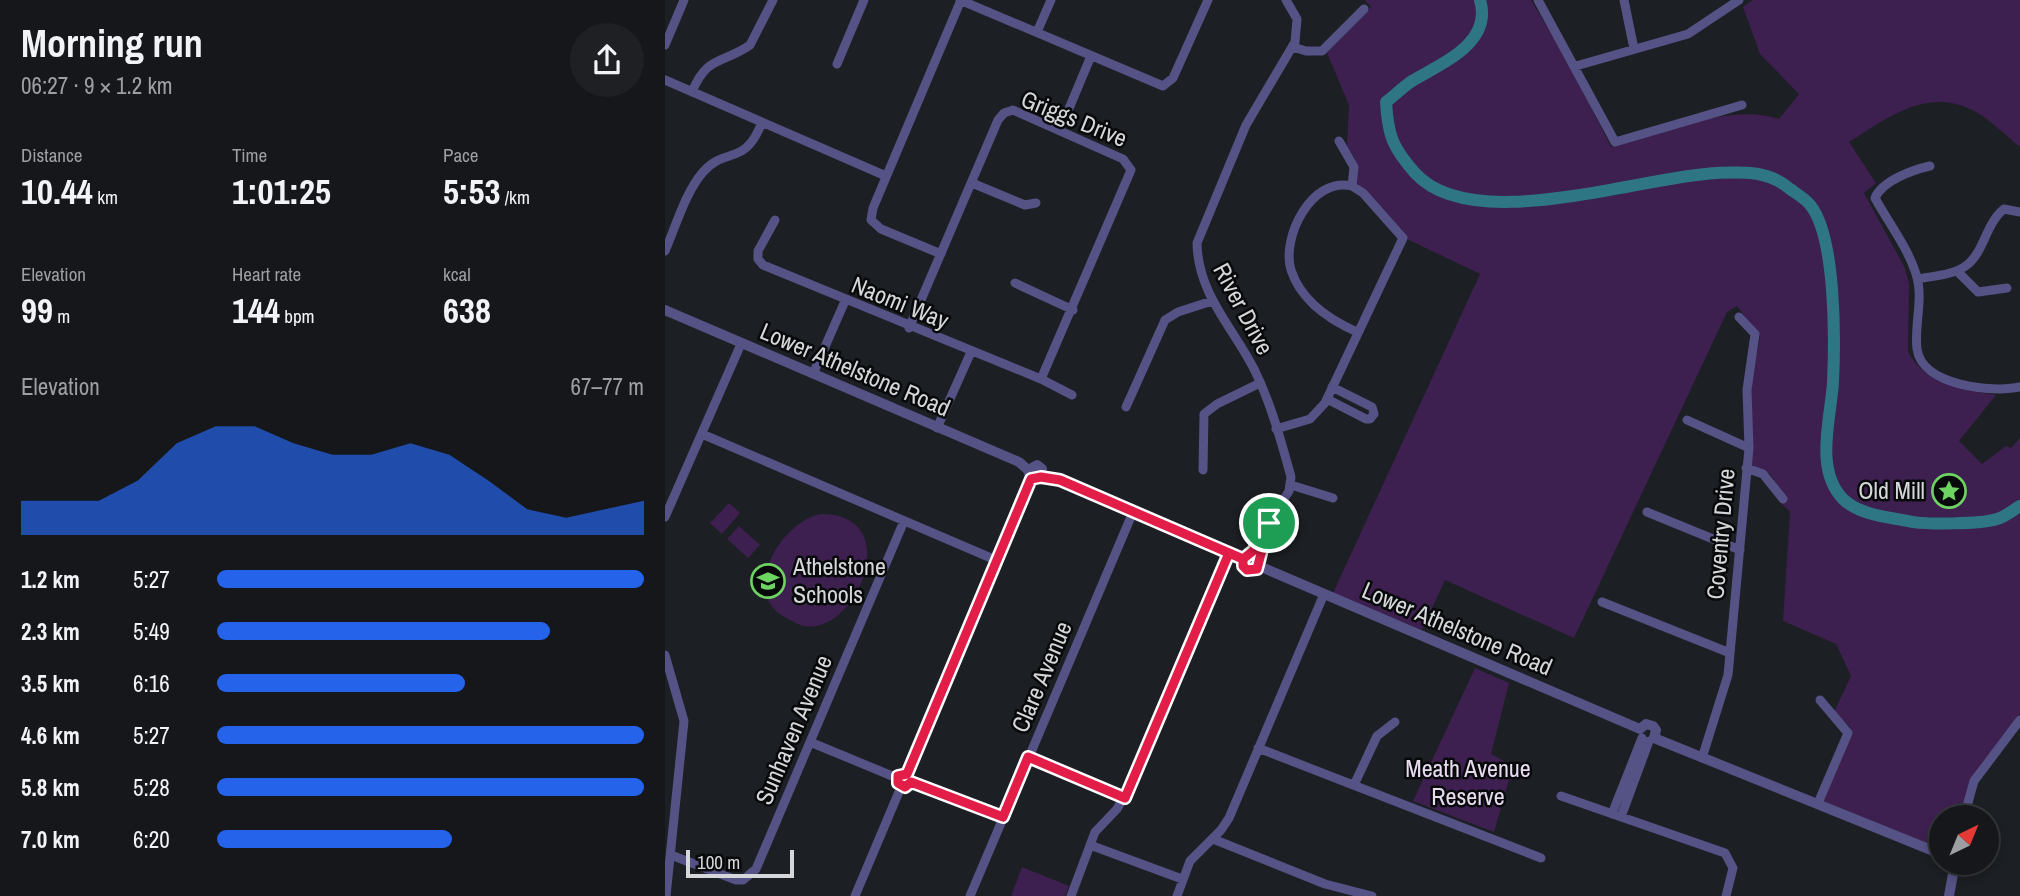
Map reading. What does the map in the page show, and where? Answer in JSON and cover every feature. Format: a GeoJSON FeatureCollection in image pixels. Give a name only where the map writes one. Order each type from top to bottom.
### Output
{"type":"FeatureCollection","features":[{"type":"Feature","properties":{"kind":"street"},"geometry":{"type":"LineString","coordinates":[[665,45],[684,0]]}},
{"type":"Feature","properties":{"kind":"street"},"geometry":{"type":"LineString","coordinates":[[692,92],[698,77],[714,60],[750,45],[773,0]]}},
{"type":"Feature","properties":{"kind":"street"},"geometry":{"type":"LineString","coordinates":[[837,64],[864,0]]}},
{"type":"Feature","properties":{"kind":"street"},"geometry":{"type":"LineString","coordinates":[[941,254],[881,229],[871,220],[886,176],[960,0],[1157,85],[1167,85],[1173,78],[1208,0]]}},
{"type":"Feature","properties":{"kind":"street"},"geometry":{"type":"LineString","coordinates":[[1037,33],[1051,0]]}},
{"type":"Feature","properties":{"kind":"street"},"geometry":{"type":"LineString","coordinates":[[1286,0],[1298,26],[1293,47],[1306,51],[1322,51],[1364,9]]}},
{"type":"Feature","properties":{"kind":"street"},"geometry":{"type":"LineString","coordinates":[[1538,0],[1615,142],[1742,105]]}},
{"type":"Feature","properties":{"kind":"street"},"geometry":{"type":"LineString","coordinates":[[1624,0],[1634,49]]}},
{"type":"Feature","properties":{"kind":"street"},"geometry":{"type":"LineString","coordinates":[[1576,66],[1688,34],[1739,0]]}},
{"type":"Feature","properties":{"kind":"street","name":"River Drive"},"geometry":{"type":"LineString","coordinates":[[1291,485],[1260,383],[1212,301],[1197,260],[1200,230],[1246,125],[1293,47]]}},
{"type":"Feature","properties":{"kind":"street"},"geometry":{"type":"LineString","coordinates":[[1060,130],[1091,56]]}},
{"type":"Feature","properties":{"kind":"street"},"geometry":{"type":"LineString","coordinates":[[665,80],[886,176]]}},
{"type":"Feature","properties":{"kind":"street","name":"Griggs Drive"},"geometry":{"type":"LineString","coordinates":[[909,328],[1004,113],[1013,110],[1123,159],[1131,170],[1073,310],[1041,379]]}},
{"type":"Feature","properties":{"kind":"street"},"geometry":{"type":"LineString","coordinates":[[665,251],[701,175],[711,165],[748,149],[762,122]]}},
{"type":"Feature","properties":{"kind":"street"},"geometry":{"type":"LineString","coordinates":[[1339,141],[1353,163],[1352,186]]}},
{"type":"Feature","properties":{"kind":"street"},"geometry":{"type":"LineString","coordinates":[[1930,166],[1907,173],[1878,192],[1875,198],[1917,279],[1917,349],[1923,363],[1940,375],[1970,387],[1983,390],[2020,387]]}},
{"type":"Feature","properties":{"kind":"street"},"geometry":{"type":"LineString","coordinates":[[972,183],[1025,205],[1036,203]]}},
{"type":"Feature","properties":{"kind":"street"},"geometry":{"type":"LineString","coordinates":[[1276,429],[1310,419],[1327,400],[1403,237],[1363,193],[1352,186],[1333,186],[1312,198],[1292,240],[1289,262],[1296,280],[1324,316],[1357,332]]}},
{"type":"Feature","properties":{"kind":"street"},"geometry":{"type":"LineString","coordinates":[[1917,279],[1957,271],[1969,264],[1996,215],[2004,209],[2020,212]]}},
{"type":"Feature","properties":{"kind":"street","name":"Naomi Way"},"geometry":{"type":"LineString","coordinates":[[775,220],[758,251],[758,259],[763,265],[909,328],[1041,379],[1072,395]]}},
{"type":"Feature","properties":{"kind":"street"},"geometry":{"type":"LineString","coordinates":[[1957,271],[1978,292],[2007,288]]}},
{"type":"Feature","properties":{"kind":"street"},"geometry":{"type":"LineString","coordinates":[[1015,283],[1073,310]]}},
{"type":"Feature","properties":{"kind":"street"},"geometry":{"type":"LineString","coordinates":[[813,374],[845,301]]}},
{"type":"Feature","properties":{"kind":"street"},"geometry":{"type":"LineString","coordinates":[[1126,407],[1165,320],[1178,312],[1212,301]]}},
{"type":"Feature","properties":{"kind":"street","name":"Lower Athelstone Road"},"geometry":{"type":"LineString","coordinates":[[665,310],[1019,462],[1034,475],[1060,480],[1229,553],[1253,559],[1324,594],[1646,737],[1929,849]]}},
{"type":"Feature","properties":{"kind":"street","name":"Coventry Drive"},"geometry":{"type":"LineString","coordinates":[[1702,758],[1728,675],[1749,448],[1747,390],[1755,334],[1739,317]]}},
{"type":"Feature","properties":{"kind":"street"},"geometry":{"type":"LineString","coordinates":[[665,517],[741,344]]}},
{"type":"Feature","properties":{"kind":"street"},"geometry":{"type":"LineString","coordinates":[[937,428],[971,352]]}},
{"type":"Feature","properties":{"kind":"street"},"geometry":{"type":"LineString","coordinates":[[1203,470],[1204,414],[1216,404],[1260,383]]}},
{"type":"Feature","properties":{"kind":"street"},"geometry":{"type":"LineString","coordinates":[[1327,400],[1366,419],[1370,419],[1374,414],[1372,407],[1332,387]]}},
{"type":"Feature","properties":{"kind":"street"},"geometry":{"type":"LineString","coordinates":[[1687,420],[1749,448]]}},
{"type":"Feature","properties":{"kind":"street"},"geometry":{"type":"LineString","coordinates":[[702,434],[998,561]]}},
{"type":"Feature","properties":{"kind":"street"},"geometry":{"type":"LineString","coordinates":[[1746,468],[1763,474],[1783,499]]}},
{"type":"Feature","properties":{"kind":"street"},"geometry":{"type":"LineString","coordinates":[[855,896],[899,783],[909,778],[1034,475]]}},
{"type":"Feature","properties":{"kind":"street"},"geometry":{"type":"LineString","coordinates":[[1253,559],[1269,523],[1291,485],[1333,498]]}},
{"type":"Feature","properties":{"kind":"street","name":"Clare Avenue"},"geometry":{"type":"LineString","coordinates":[[970,896],[1133,512]]}},
{"type":"Feature","properties":{"kind":"street"},"geometry":{"type":"LineString","coordinates":[[1647,512],[1740,550]]}},
{"type":"Feature","properties":{"kind":"street","name":"Sunhaven Avenue"},"geometry":{"type":"LineString","coordinates":[[671,855],[736,880],[750,876],[904,521]]}},
{"type":"Feature","properties":{"kind":"street"},"geometry":{"type":"LineString","coordinates":[[1072,896],[1095,832],[1125,798],[1229,553]]}},
{"type":"Feature","properties":{"kind":"street"},"geometry":{"type":"LineString","coordinates":[[1177,896],[1193,856],[1213,839],[1229,818],[1324,594]]}},
{"type":"Feature","properties":{"kind":"street"},"geometry":{"type":"LineString","coordinates":[[1602,602],[1730,653]]}},
{"type":"Feature","properties":{"kind":"street"},"geometry":{"type":"LineString","coordinates":[[665,655],[669,687],[684,721],[666,896]]}},
{"type":"Feature","properties":{"kind":"street"},"geometry":{"type":"LineString","coordinates":[[1818,803],[1848,733],[1820,700]]}},
{"type":"Feature","properties":{"kind":"street"},"geometry":{"type":"LineString","coordinates":[[1967,805],[1974,781],[2020,720]]}},
{"type":"Feature","properties":{"kind":"street"},"geometry":{"type":"LineString","coordinates":[[1354,785],[1377,736],[1395,722]]}},
{"type":"Feature","properties":{"kind":"street"},"geometry":{"type":"LineString","coordinates":[[1617,815],[1646,737]]}},
{"type":"Feature","properties":{"kind":"street"},"geometry":{"type":"LineString","coordinates":[[810,742],[899,783]]}},
{"type":"Feature","properties":{"kind":"street"},"geometry":{"type":"LineString","coordinates":[[1258,748],[1542,858]]}},
{"type":"Feature","properties":{"kind":"street"},"geometry":{"type":"LineString","coordinates":[[1028,757],[1125,798]]}},
{"type":"Feature","properties":{"kind":"street"},"geometry":{"type":"LineString","coordinates":[[909,778],[1003,817]]}},
{"type":"Feature","properties":{"kind":"street"},"geometry":{"type":"LineString","coordinates":[[1561,796],[1725,853],[1733,869],[1725,896]]}},
{"type":"Feature","properties":{"kind":"street"},"geometry":{"type":"LineString","coordinates":[[1213,839],[1325,884],[1372,896]]}},
{"type":"Feature","properties":{"kind":"street"},"geometry":{"type":"LineString","coordinates":[[1090,845],[1182,880]]}},
{"type":"Feature","properties":{"kind":"street"},"geometry":{"type":"LineString","coordinates":[[1949,896],[1953,875]]}},
{"type":"Feature","properties":{"kind":"green space"},"geometry":{"type":"Polygon","coordinates":[[[1365,0],[1531,0],[1567,60],[1611,147],[1717,117],[1739,114],[1779,119],[1799,94],[1760,54],[1743,7],[1753,0],[2020,0],[2020,147],[1975,111],[1951,103],[1936,102],[1905,109],[1849,142],[1876,183],[1864,193],[1904,266],[1909,283],[1908,352],[1925,372],[1946,384],[1996,395],[1959,441],[1982,464],[2006,446],[2011,448],[2020,438],[2020,713],[1977,770],[1964,805],[1929,805],[1929,844],[1823,801],[1851,737],[1850,727],[1834,712],[1851,676],[1836,644],[1783,621],[1790,512],[1780,502],[1785,497],[1770,474],[1752,466],[1751,386],[1760,337],[1737,306],[1727,312],[1574,638],[1445,580],[1422,630],[1333,593],[1480,274],[1407,239],[1403,231],[1357,183],[1355,158],[1347,147],[1349,105],[1327,53],[1371,7],[1365,0]]]}},
{"type":"Feature","properties":{"kind":"green space"},"geometry":{"type":"Polygon","coordinates":[[[729,503],[740,513],[722,534],[710,523],[729,503]]]}},
{"type":"Feature","properties":{"kind":"green space"},"geometry":{"type":"Polygon","coordinates":[[[821,514],[849,520],[863,536],[867,557],[862,581],[850,603],[833,619],[813,626],[792,621],[776,611],[767,596],[765,582],[774,552],[784,539],[795,527],[821,514]]]}},
{"type":"Feature","properties":{"kind":"green space"},"geometry":{"type":"Polygon","coordinates":[[[739,526],[760,545],[748,558],[727,539],[739,526]]]}},
{"type":"Feature","properties":{"kind":"green space","name":"Meath Avenue Reserve"},"geometry":{"type":"Polygon","coordinates":[[[1475,668],[1509,683],[1491,754],[1513,766],[1494,832],[1413,801],[1475,668]]]}},
{"type":"Feature","properties":{"kind":"green space"},"geometry":{"type":"Polygon","coordinates":[[[1022,867],[1069,886],[1065,896],[1011,896],[1022,867]]]}},
{"type":"Feature","properties":{"kind":"waterway"},"geometry":{"type":"LineString","coordinates":[[1480,0],[1482,15],[1472,40],[1450,59],[1412,81],[1386,102],[1393,140],[1401,156],[1415,173],[1441,191],[1475,200],[1515,202],[1558,198],[1716,173],[1736,172],[1773,178],[1811,206],[1825,242],[1832,291],[1834,342],[1827,458],[1834,487],[1843,499],[1857,509],[1874,514],[1926,523],[1989,521],[2003,517],[2020,506]]}},
{"type":"Feature","properties":{"kind":"place","name":"Old Mill"},"geometry":{"type":"Point","coordinates":[1949,491]}},
{"type":"Feature","properties":{"kind":"place","name":"Athelstone Schools"},"geometry":{"type":"Point","coordinates":[768,581]}},
{"type":"Feature","properties":{"kind":"route"},"geometry":{"type":"LineString","coordinates":[[1269,523],[1257,569],[1245,569],[1243,559],[1229,553],[1125,798],[1028,757],[1003,817],[911,782],[905,787],[898,783],[898,776],[907,774],[1031,479],[1037,480],[1041,477],[1060,480],[1243,559],[1253,551],[1261,532],[1269,523]]}}]}
